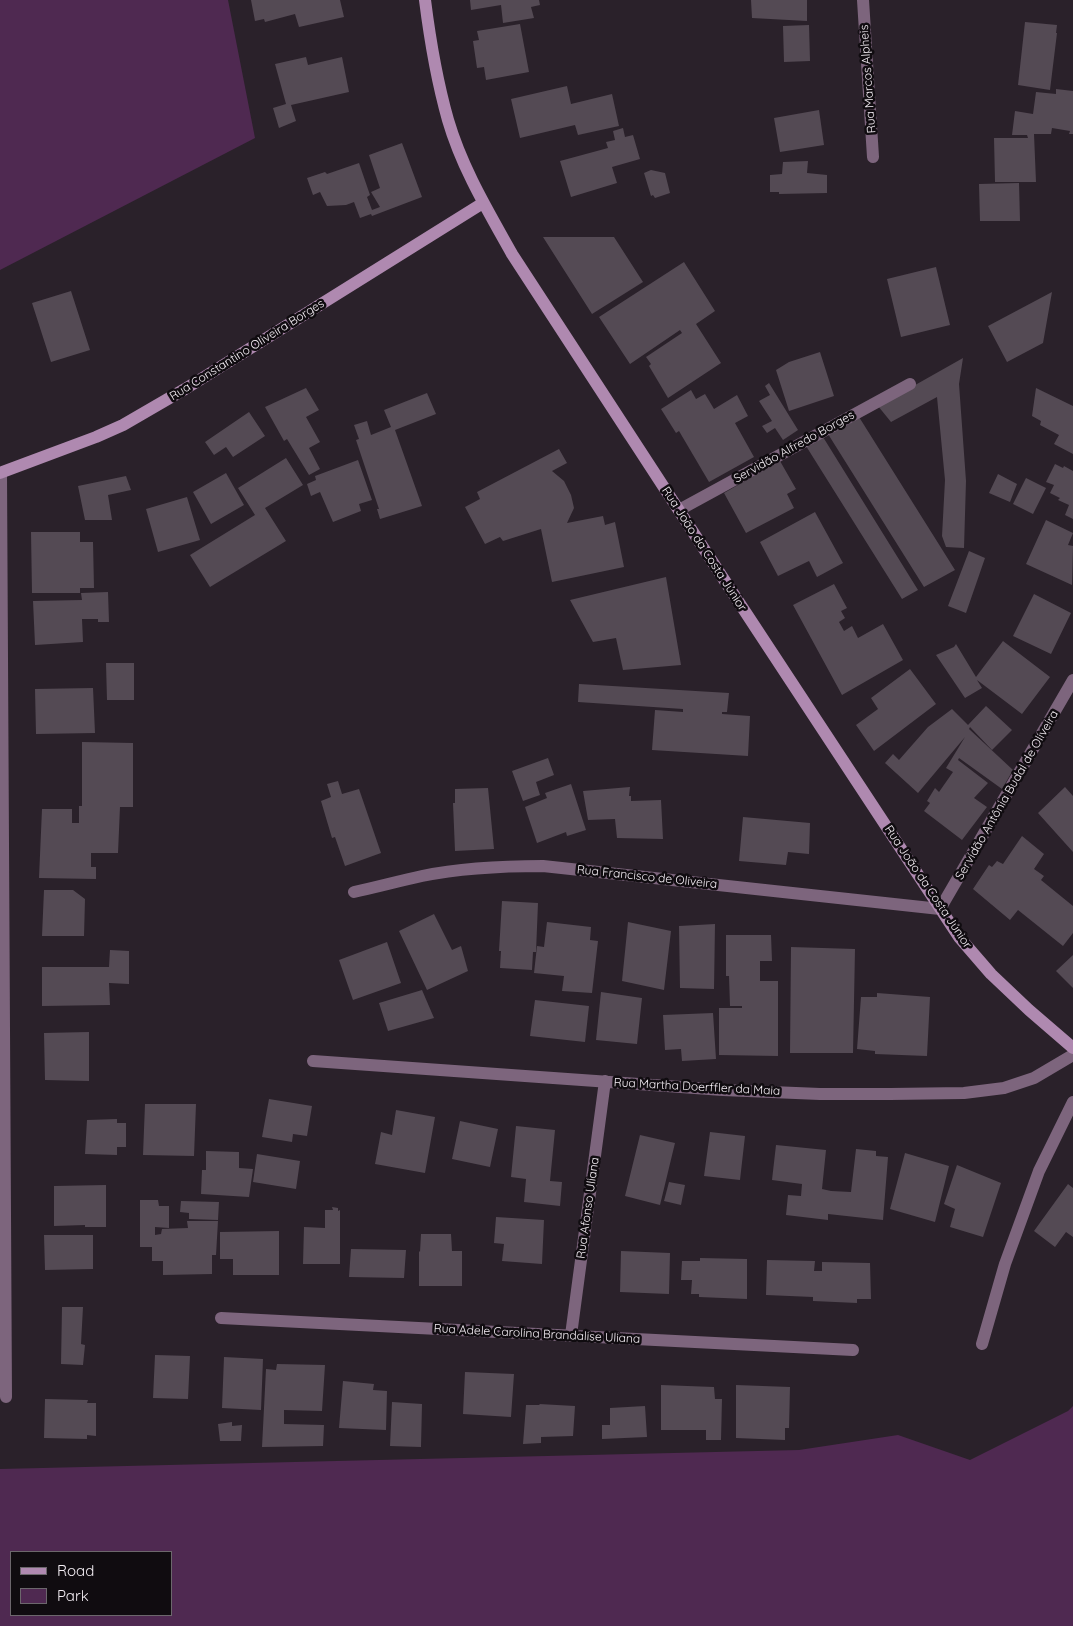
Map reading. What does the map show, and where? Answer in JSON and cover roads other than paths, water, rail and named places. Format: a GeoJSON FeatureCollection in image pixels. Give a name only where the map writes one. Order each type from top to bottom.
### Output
{"type":"FeatureCollection","features":[{"type":"Feature","properties":{"kind":"main road","name":"Rua João da Costa Júnior"},"geometry":{"type":"LineString","coordinates":[[425,0],[436,73],[449,121],[465,165],[483,203],[512,254],[959,937],[991,974],[1073,1048]]}},
{"type":"Feature","properties":{"kind":"main road","name":"Rua Constantino Oliveira Borges"},"geometry":{"type":"LineString","coordinates":[[0,473],[96,437],[145,413],[483,203]]}},
{"type":"Feature","properties":{"kind":"street","name":"Rua Marcos Alpheis"},"geometry":{"type":"LineString","coordinates":[[863,0],[873,158]]}},
{"type":"Feature","properties":{"kind":"street","name":"Servidão Alfredo Borges"},"geometry":{"type":"LineString","coordinates":[[679,510],[910,384]]}},
{"type":"Feature","properties":{"kind":"street"},"geometry":{"type":"LineString","coordinates":[[0,473],[6,1397]]}},
{"type":"Feature","properties":{"kind":"street","name":"Servidão Antônia Budal de Oliveira"},"geometry":{"type":"LineString","coordinates":[[940,909],[1073,680]]}},
{"type":"Feature","properties":{"kind":"street","name":"Rua Francisco de Oliveira"},"geometry":{"type":"LineString","coordinates":[[354,892],[431,875],[513,866],[544,866],[940,909]]}},
{"type":"Feature","properties":{"kind":"street","name":"Rua Martha Doerffler da Maia"},"geometry":{"type":"LineString","coordinates":[[313,1061],[723,1090],[820,1094],[964,1093],[1004,1088],[1034,1078],[1073,1055]]}},
{"type":"Feature","properties":{"kind":"street","name":"Rua Afonso Uliana"},"geometry":{"type":"LineString","coordinates":[[571,1336],[605,1081]]}},
{"type":"Feature","properties":{"kind":"street"},"geometry":{"type":"LineString","coordinates":[[982,1344],[1005,1264],[1039,1171],[1073,1102]]}},
{"type":"Feature","properties":{"kind":"street","name":"Rua Adele Carolina Brandalise Uliana"},"geometry":{"type":"LineString","coordinates":[[221,1318],[853,1350]]}}]}
